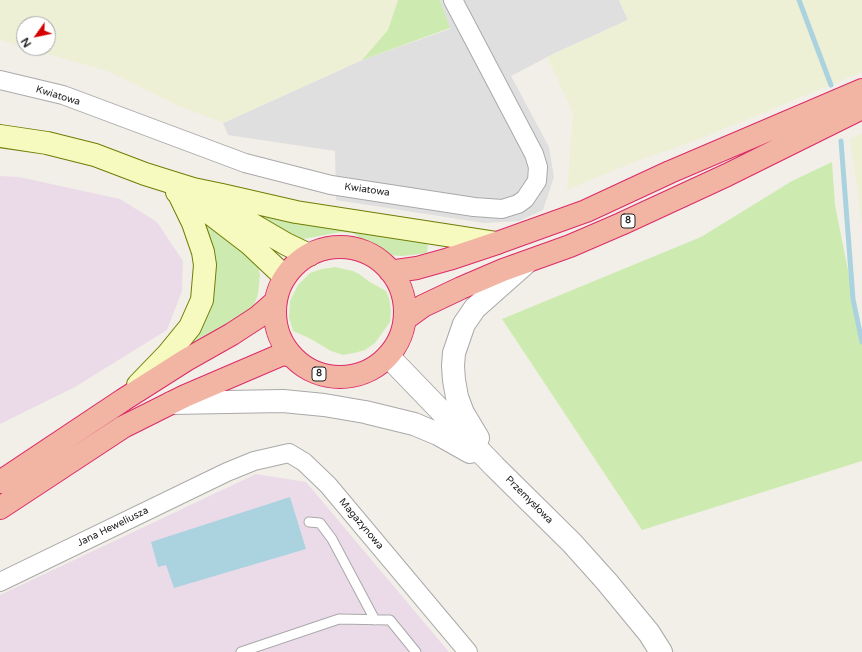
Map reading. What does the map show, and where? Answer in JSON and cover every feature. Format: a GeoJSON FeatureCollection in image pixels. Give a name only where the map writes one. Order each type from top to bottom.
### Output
{"type":"FeatureCollection","features":[{"type":"Feature","properties":{"kind":"highway"},"geometry":{"type":"LineString","coordinates":[[390,271],[416,268],[497,244],[586,211],[670,172],[862,90]]}},
{"type":"Feature","properties":{"kind":"highway","name":"8"},"geometry":{"type":"LineString","coordinates":[[405,319],[423,306],[461,288],[503,270],[570,246],[681,197],[862,108]]}},
{"type":"Feature","properties":{"kind":"highway","name":"8"},"geometry":{"type":"LineString","coordinates":[[343,247],[361,250],[377,258],[390,271],[401,291],[404,302],[405,319],[402,333],[388,356],[374,368],[358,375],[340,378],[322,375],[305,368],[292,356],[283,344],[277,331],[275,302],[285,277],[295,264],[309,255],[325,248],[343,247]]}},
{"type":"Feature","properties":{"kind":"highway","name":"8"},"geometry":{"type":"LineString","coordinates":[[0,482],[123,400],[258,317],[275,302]]}},
{"type":"Feature","properties":{"kind":"highway"},"geometry":{"type":"LineString","coordinates":[[0,508],[123,427],[185,396],[283,354],[292,356]]}},
{"type":"Feature","properties":{"kind":"main road"},"geometry":{"type":"LineString","coordinates":[[0,136],[47,143],[95,155],[145,174],[185,191],[309,255]]}},
{"type":"Feature","properties":{"kind":"main road"},"geometry":{"type":"LineString","coordinates":[[185,191],[222,195],[296,212],[497,244]]}},
{"type":"Feature","properties":{"kind":"main road"},"geometry":{"type":"LineString","coordinates":[[185,191],[207,211],[250,244],[285,277]]}},
{"type":"Feature","properties":{"kind":"main road"},"geometry":{"type":"LineString","coordinates":[[123,400],[168,354],[190,327],[202,300],[205,265],[203,252],[193,223],[185,191]]}},
{"type":"Feature","properties":{"kind":"street","name":"Kwiatowa"},"geometry":{"type":"LineString","coordinates":[[0,80],[63,95],[245,163],[331,185],[474,207],[502,209],[518,204],[525,199],[537,181],[538,167],[534,154],[453,0]]}},
{"type":"Feature","properties":{"kind":"street"},"geometry":{"type":"LineString","coordinates":[[495,467],[464,413],[457,397],[453,366],[454,352],[464,324],[475,308],[527,262]]}},
{"type":"Feature","properties":{"kind":"street","name":"Przemysłowa"},"geometry":{"type":"LineString","coordinates":[[388,356],[495,467],[572,543],[607,582],[648,633],[661,652]]}},
{"type":"Feature","properties":{"kind":"street"},"geometry":{"type":"LineString","coordinates":[[171,403],[283,401],[365,412],[414,424],[432,431],[495,467]]}},
{"type":"Feature","properties":{"kind":"street","name":"Magazynowa"},"geometry":{"type":"LineString","coordinates":[[227,472],[254,462],[288,453],[304,462],[328,485],[468,652]]}},
{"type":"Feature","properties":{"kind":"street","name":"Jana Heweliusza"},"geometry":{"type":"LineString","coordinates":[[0,582],[227,472]]}},
{"type":"Feature","properties":{"kind":"lane"},"geometry":{"type":"LineString","coordinates":[[309,522],[320,523],[332,539],[374,620]]}},
{"type":"Feature","properties":{"kind":"lane"},"geometry":{"type":"LineString","coordinates":[[241,652],[339,619],[390,620],[416,652]]}},
{"type":"Feature","properties":{"kind":"shaded area"},"geometry":{"type":"Polygon","coordinates":[[[440,0],[619,0],[628,20],[555,53],[511,76],[549,147],[554,177],[543,210],[519,221],[484,223],[336,200],[335,151],[228,135],[223,123],[362,60],[450,29],[440,0]]]}},
{"type":"Feature","properties":{"kind":"shaded area"},"geometry":{"type":"Polygon","coordinates":[[[0,176],[19,177],[120,199],[157,222],[183,261],[182,291],[167,330],[75,387],[0,424],[0,176]]]}},
{"type":"Feature","properties":{"kind":"shaded area"},"geometry":{"type":"Polygon","coordinates":[[[256,474],[306,482],[449,652],[0,652],[0,595],[256,474]]]}},
{"type":"Feature","properties":{"kind":"green space"},"geometry":{"type":"Polygon","coordinates":[[[0,0],[398,0],[388,30],[362,60],[223,123],[179,106],[107,71],[55,56],[56,16],[16,16],[16,45],[0,40],[0,0]]]}},
{"type":"Feature","properties":{"kind":"green space"},"geometry":{"type":"Polygon","coordinates":[[[398,0],[440,0],[450,28],[362,60],[388,30],[398,0]]]}},
{"type":"Feature","properties":{"kind":"green space"},"geometry":{"type":"Polygon","coordinates":[[[619,0],[862,0],[862,72],[702,138],[624,166],[567,190],[573,113],[547,57],[628,20],[619,0]]]}},
{"type":"Feature","properties":{"kind":"green space"},"geometry":{"type":"Polygon","coordinates":[[[862,133],[862,224],[850,139],[862,133]]]}},
{"type":"Feature","properties":{"kind":"green space"},"geometry":{"type":"Polygon","coordinates":[[[832,162],[835,205],[862,341],[862,461],[642,530],[502,319],[701,237],[792,181],[832,162]]]}},
{"type":"Feature","properties":{"kind":"green space"},"geometry":{"type":"Polygon","coordinates":[[[238,205],[428,241],[427,253],[403,256],[387,255],[377,245],[364,241],[353,233],[341,232],[298,240],[238,205]]]}},
{"type":"Feature","properties":{"kind":"green space"},"geometry":{"type":"Polygon","coordinates":[[[197,211],[258,264],[260,275],[258,294],[255,303],[250,310],[242,317],[191,344],[199,331],[197,211]]]}},
{"type":"Feature","properties":{"kind":"green space"},"geometry":{"type":"Polygon","coordinates":[[[335,267],[353,271],[386,291],[389,298],[391,311],[390,322],[375,343],[365,350],[343,355],[331,351],[309,338],[293,331],[289,317],[290,301],[298,285],[310,273],[335,267]]]}},
{"type":"Feature","properties":{"kind":"water"},"geometry":{"type":"Polygon","coordinates":[[[290,497],[306,549],[174,588],[166,565],[158,567],[151,542],[290,497]]]}},
{"type":"Feature","properties":{"kind":"waterway"},"geometry":{"type":"LineString","coordinates":[[799,0],[831,85]]}},
{"type":"Feature","properties":{"kind":"waterway"},"geometry":{"type":"LineString","coordinates":[[841,141],[853,299],[862,342]]}}]}
